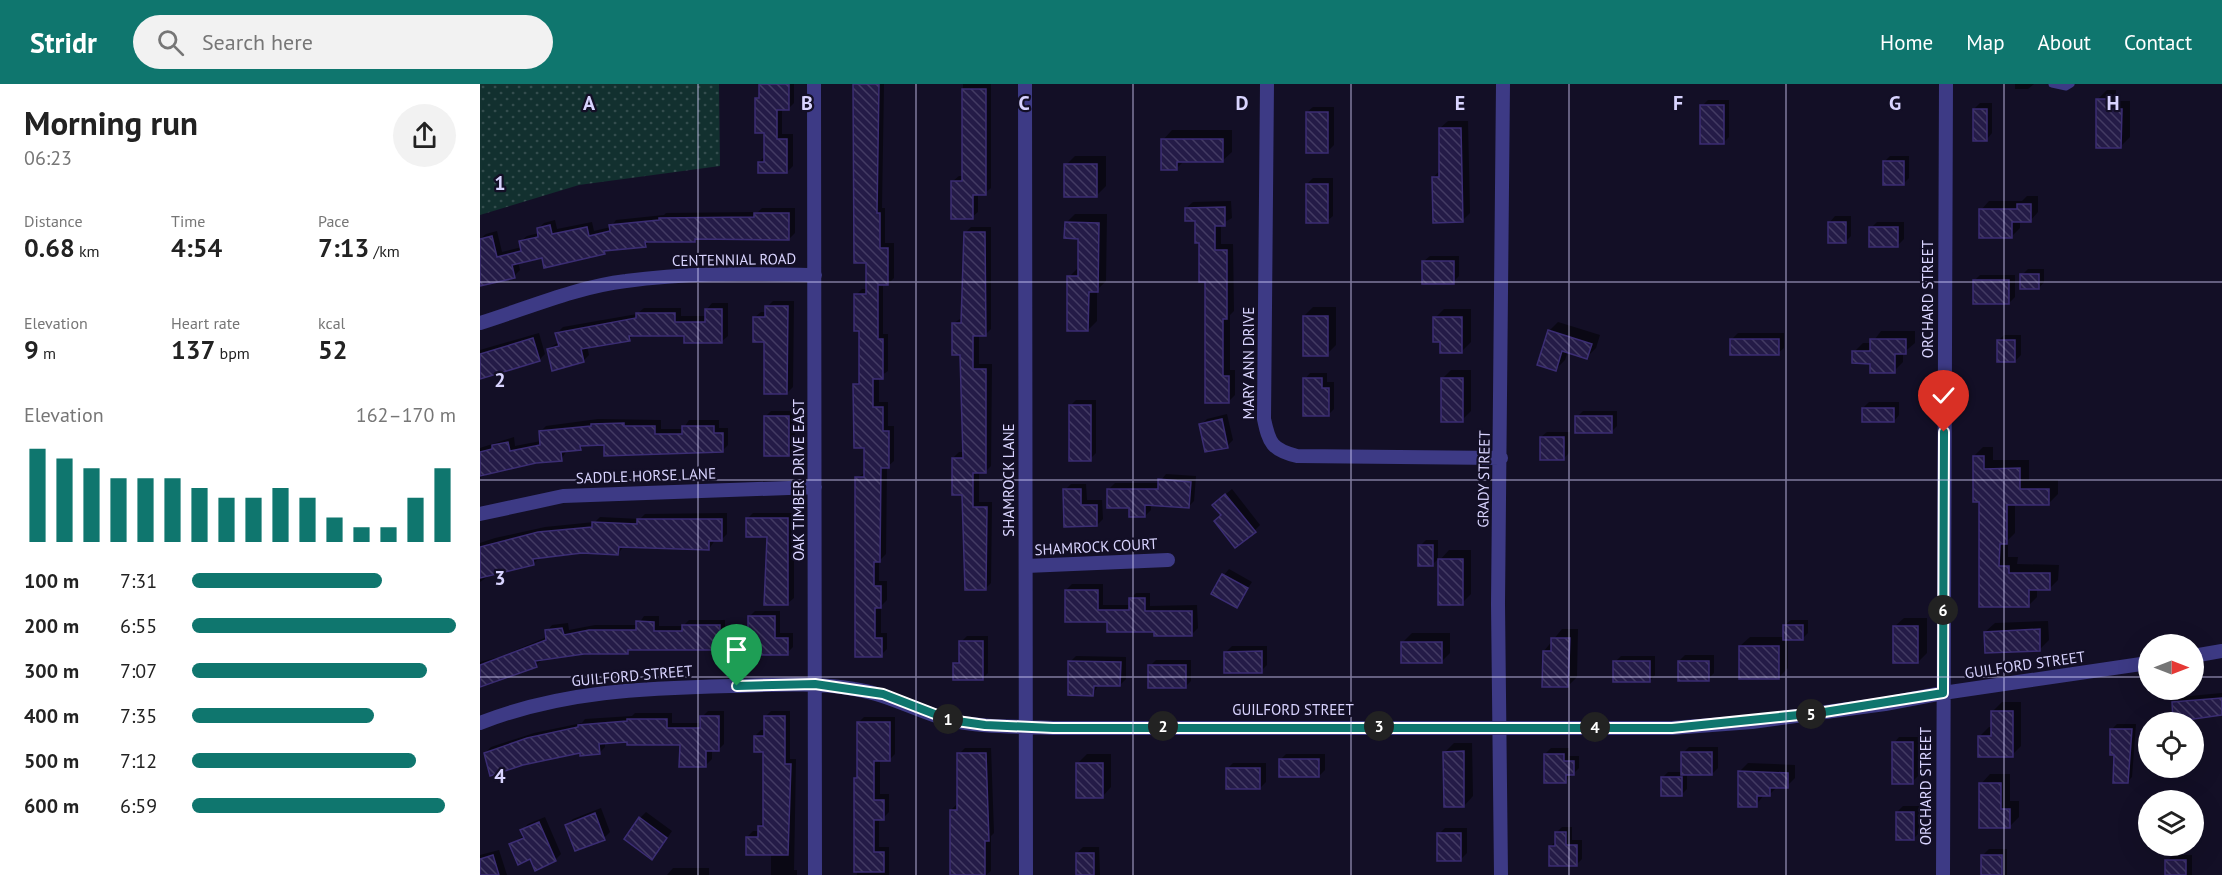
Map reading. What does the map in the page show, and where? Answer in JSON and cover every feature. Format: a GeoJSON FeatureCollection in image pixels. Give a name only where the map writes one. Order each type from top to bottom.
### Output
{"type":"FeatureCollection","features":[{"type":"Feature","properties":{"kind":"street","name":"OAK TIMBER DRIVE EAST"},"geometry":{"type":"LineString","coordinates":[[814,84],[815,875]]}},
{"type":"Feature","properties":{"kind":"street","name":"SHAMROCK LANE"},"geometry":{"type":"LineString","coordinates":[[1025,84],[1026,875]]}},
{"type":"Feature","properties":{"kind":"street","name":"MARY ANN DRIVE"},"geometry":{"type":"LineString","coordinates":[[1267,84],[1264,419],[1268,438],[1279,452],[1297,456],[1501,458]]}},
{"type":"Feature","properties":{"kind":"street","name":"GRADY STREET"},"geometry":{"type":"LineString","coordinates":[[1501,875],[1503,84]]}},
{"type":"Feature","properties":{"kind":"street","name":"ORCHARD STREET"},"geometry":{"type":"LineString","coordinates":[[1943,875],[1946,84]]}},
{"type":"Feature","properties":{"kind":"street","name":"CENTENNIAL ROAD"},"geometry":{"type":"LineString","coordinates":[[480,323],[577,292],[624,281],[705,273],[815,275]]}},
{"type":"Feature","properties":{"kind":"street","name":"SADDLE HORSE LANE"},"geometry":{"type":"LineString","coordinates":[[480,514],[563,496],[815,487]]}},
{"type":"Feature","properties":{"kind":"street","name":"SHAMROCK COURT"},"geometry":{"type":"LineString","coordinates":[[1026,566],[1168,560]]}},
{"type":"Feature","properties":{"kind":"street"},"geometry":{"type":"LineString","coordinates":[[2204,654],[2222,651]]}},
{"type":"Feature","properties":{"kind":"street","name":"GUILFORD STREET"},"geometry":{"type":"LineString","coordinates":[[480,723],[529,705],[596,693],[659,687],[815,684],[883,694],[950,720],[1026,726],[1672,728],[1763,720],[1885,704],[1943,693],[2138,664]]}},
{"type":"Feature","properties":{"kind":"lane"},"geometry":{"type":"LineString","coordinates":[[2052,84],[2066,87],[2071,84]]}},
{"type":"Feature","properties":{"kind":"green space"},"geometry":{"type":"Polygon","coordinates":[[[480,84],[719,84],[720,166],[579,185],[480,215],[480,84]]]}},
{"type":"Feature","properties":{"kind":"building"},"geometry":{"type":"Polygon","coordinates":[[[759,84],[789,84],[789,110],[777,110],[777,139],[787,139],[787,173],[758,173],[758,162],[764,162],[764,133],[755,133],[755,98],[759,98],[759,84]]]}},
{"type":"Feature","properties":{"kind":"building"},"geometry":{"type":"Polygon","coordinates":[[[853,84],[879,84],[877,213],[880,213],[880,248],[888,248],[888,285],[878,285],[878,339],[883,339],[883,379],[873,379],[873,407],[883,407],[883,431],[889,431],[889,468],[881,468],[880,562],[874,562],[874,586],[881,586],[881,608],[875,608],[875,638],[882,638],[882,657],[855,657],[855,477],[864,477],[864,448],[854,448],[853,384],[859,384],[859,331],[854,331],[854,294],[866,294],[866,263],[854,263],[853,84]]]}},
{"type":"Feature","properties":{"kind":"building"},"geometry":{"type":"Polygon","coordinates":[[[962,89],[986,89],[986,195],[973,195],[973,219],[951,219],[951,181],[962,181],[962,89]]]}},
{"type":"Feature","properties":{"kind":"building"},"geometry":{"type":"Polygon","coordinates":[[[2096,99],[2107,99],[2107,109],[2122,109],[2121,148],[2096,148],[2096,99]]]}},
{"type":"Feature","properties":{"kind":"building"},"geometry":{"type":"Polygon","coordinates":[[[1700,105],[1724,105],[1724,144],[1700,144],[1700,105]]]}},
{"type":"Feature","properties":{"kind":"building"},"geometry":{"type":"Polygon","coordinates":[[[1973,109],[1987,109],[1987,141],[1973,141],[1973,109]]]}},
{"type":"Feature","properties":{"kind":"building"},"geometry":{"type":"Polygon","coordinates":[[[1306,112],[1328,112],[1328,153],[1306,153],[1306,112]]]}},
{"type":"Feature","properties":{"kind":"building"},"geometry":{"type":"Polygon","coordinates":[[[1439,128],[1461,128],[1463,222],[1433,223],[1432,177],[1439,177],[1439,128]]]}},
{"type":"Feature","properties":{"kind":"building"},"geometry":{"type":"Polygon","coordinates":[[[1161,139],[1223,139],[1223,162],[1177,162],[1177,170],[1161,170],[1161,139]]]}},
{"type":"Feature","properties":{"kind":"building"},"geometry":{"type":"Polygon","coordinates":[[[1883,161],[1904,161],[1904,185],[1883,185],[1883,161]]]}},
{"type":"Feature","properties":{"kind":"building"},"geometry":{"type":"Polygon","coordinates":[[[1064,164],[1097,164],[1097,197],[1064,197],[1064,164]]]}},
{"type":"Feature","properties":{"kind":"building"},"geometry":{"type":"Polygon","coordinates":[[[1306,184],[1328,184],[1328,223],[1306,223],[1306,184]]]}},
{"type":"Feature","properties":{"kind":"building"},"geometry":{"type":"Polygon","coordinates":[[[2017,204],[2031,204],[2031,222],[2012,222],[2012,238],[1979,238],[1979,209],[2017,209],[2017,204]]]}},
{"type":"Feature","properties":{"kind":"building"},"geometry":{"type":"Polygon","coordinates":[[[1225,207],[1225,226],[1215,226],[1215,250],[1227,250],[1227,319],[1223,319],[1223,376],[1229,376],[1229,403],[1205,403],[1205,282],[1199,282],[1199,243],[1195,243],[1195,221],[1185,221],[1185,208],[1225,207]]]}},
{"type":"Feature","properties":{"kind":"building"},"geometry":{"type":"Polygon","coordinates":[[[754,213],[789,213],[789,240],[695,239],[695,242],[645,242],[646,247],[604,251],[605,254],[544,268],[542,258],[512,265],[515,278],[480,286],[480,239],[492,236],[497,257],[521,251],[519,241],[538,237],[537,228],[550,225],[552,234],[587,227],[589,236],[610,231],[609,225],[659,220],[659,218],[754,217],[754,213]]]}},
{"type":"Feature","properties":{"kind":"building"},"geometry":{"type":"Polygon","coordinates":[[[1065,222],[1099,223],[1098,292],[1089,292],[1088,331],[1067,331],[1067,276],[1078,276],[1078,239],[1064,238],[1065,222]]]}},
{"type":"Feature","properties":{"kind":"building"},"geometry":{"type":"Polygon","coordinates":[[[1828,222],[1846,222],[1846,243],[1828,243],[1828,222]]]}},
{"type":"Feature","properties":{"kind":"building"},"geometry":{"type":"Polygon","coordinates":[[[1869,227],[1898,227],[1898,247],[1869,247],[1869,227]]]}},
{"type":"Feature","properties":{"kind":"building"},"geometry":{"type":"Polygon","coordinates":[[[964,232],[985,232],[986,336],[973,336],[973,369],[986,369],[986,473],[973,473],[973,507],[987,507],[986,590],[965,590],[962,495],[952,495],[952,458],[963,458],[960,355],[952,355],[952,323],[961,323],[964,232]]]}},
{"type":"Feature","properties":{"kind":"building"},"geometry":{"type":"Polygon","coordinates":[[[1422,261],[1454,261],[1454,284],[1422,284],[1422,261]]]}},
{"type":"Feature","properties":{"kind":"building"},"geometry":{"type":"Polygon","coordinates":[[[2020,274],[2039,274],[2039,289],[2020,289],[2020,274]]]}},
{"type":"Feature","properties":{"kind":"building"},"geometry":{"type":"Polygon","coordinates":[[[1973,280],[2009,280],[2009,304],[1973,304],[1973,280]]]}},
{"type":"Feature","properties":{"kind":"building"},"geometry":{"type":"Polygon","coordinates":[[[765,306],[788,306],[787,394],[764,394],[764,342],[753,342],[753,317],[765,317],[765,306]]]}},
{"type":"Feature","properties":{"kind":"building"},"geometry":{"type":"Polygon","coordinates":[[[705,309],[722,309],[722,343],[684,343],[684,336],[629,336],[630,341],[581,349],[584,362],[552,371],[547,349],[559,346],[555,333],[636,318],[636,313],[675,313],[675,322],[705,322],[705,309]]]}},
{"type":"Feature","properties":{"kind":"building"},"geometry":{"type":"Polygon","coordinates":[[[1303,316],[1328,316],[1328,356],[1303,356],[1303,316]]]}},
{"type":"Feature","properties":{"kind":"building"},"geometry":{"type":"Polygon","coordinates":[[[1433,317],[1462,317],[1462,353],[1440,353],[1440,342],[1433,342],[1433,317]]]}},
{"type":"Feature","properties":{"kind":"building"},"geometry":{"type":"Polygon","coordinates":[[[1548,330],[1592,344],[1587,359],[1562,351],[1556,371],[1537,365],[1548,330]]]}},
{"type":"Feature","properties":{"kind":"building"},"geometry":{"type":"Polygon","coordinates":[[[533,338],[540,361],[480,379],[480,354],[533,338]]]}},
{"type":"Feature","properties":{"kind":"building"},"geometry":{"type":"Polygon","coordinates":[[[1730,339],[1779,339],[1779,355],[1730,355],[1730,339]]]}},
{"type":"Feature","properties":{"kind":"building"},"geometry":{"type":"Polygon","coordinates":[[[1870,339],[1906,339],[1906,354],[1895,354],[1895,373],[1870,373],[1870,364],[1852,363],[1852,351],[1870,351],[1870,339]]]}},
{"type":"Feature","properties":{"kind":"building"},"geometry":{"type":"Polygon","coordinates":[[[1997,340],[2015,340],[2015,362],[1997,362],[1997,340]]]}},
{"type":"Feature","properties":{"kind":"building"},"geometry":{"type":"Polygon","coordinates":[[[1303,378],[1322,378],[1322,388],[1329,388],[1329,416],[1303,416],[1303,378]]]}},
{"type":"Feature","properties":{"kind":"building"},"geometry":{"type":"Polygon","coordinates":[[[1441,378],[1463,378],[1463,422],[1441,422],[1441,378]]]}},
{"type":"Feature","properties":{"kind":"building"},"geometry":{"type":"Polygon","coordinates":[[[1069,405],[1091,405],[1091,461],[1069,461],[1069,405]]]}},
{"type":"Feature","properties":{"kind":"building"},"geometry":{"type":"Polygon","coordinates":[[[1862,408],[1894,408],[1894,422],[1862,422],[1862,408]]]}},
{"type":"Feature","properties":{"kind":"building"},"geometry":{"type":"Polygon","coordinates":[[[764,416],[789,416],[789,456],[764,456],[764,416]]]}},
{"type":"Feature","properties":{"kind":"building"},"geometry":{"type":"Polygon","coordinates":[[[1575,416],[1612,416],[1612,433],[1575,433],[1575,416]]]}},
{"type":"Feature","properties":{"kind":"building"},"geometry":{"type":"Polygon","coordinates":[[[1222,419],[1228,448],[1205,452],[1199,424],[1222,419]]]}},
{"type":"Feature","properties":{"kind":"building"},"geometry":{"type":"Polygon","coordinates":[[[624,423],[624,426],[655,426],[655,434],[682,434],[682,426],[714,426],[714,433],[723,433],[723,452],[604,456],[604,445],[580,446],[581,450],[561,452],[562,461],[536,463],[480,476],[480,452],[492,449],[492,445],[508,442],[510,451],[540,445],[539,431],[591,426],[591,424],[624,423]]]}},
{"type":"Feature","properties":{"kind":"building"},"geometry":{"type":"Polygon","coordinates":[[[1540,437],[1564,437],[1564,460],[1540,460],[1540,437]]]}},
{"type":"Feature","properties":{"kind":"building"},"geometry":{"type":"Polygon","coordinates":[[[1973,456],[1984,456],[1984,469],[2020,468],[2020,489],[2049,489],[2049,505],[2007,505],[2007,544],[2000,544],[1999,566],[2009,566],[2009,573],[2050,573],[2050,590],[2029,590],[2029,607],[1979,607],[1979,502],[1973,502],[1973,456]]]}},
{"type":"Feature","properties":{"kind":"building"},"geometry":{"type":"Polygon","coordinates":[[[1158,479],[1191,482],[1189,508],[1145,505],[1145,517],[1129,517],[1129,508],[1107,508],[1107,489],[1158,489],[1158,479]]]}},
{"type":"Feature","properties":{"kind":"building"},"geometry":{"type":"Polygon","coordinates":[[[1063,489],[1081,489],[1081,505],[1097,505],[1097,526],[1064,527],[1063,489]]]}},
{"type":"Feature","properties":{"kind":"building"},"geometry":{"type":"Polygon","coordinates":[[[1225,494],[1256,532],[1235,548],[1214,521],[1221,515],[1212,505],[1225,494]]]}},
{"type":"Feature","properties":{"kind":"building"},"geometry":{"type":"Polygon","coordinates":[[[746,518],[788,518],[788,605],[764,605],[767,537],[746,537],[746,518]]]}},
{"type":"Feature","properties":{"kind":"building"},"geometry":{"type":"Polygon","coordinates":[[[637,519],[722,519],[722,541],[709,541],[709,550],[619,547],[618,555],[582,553],[533,559],[534,565],[480,578],[480,547],[538,532],[592,527],[592,522],[637,524],[637,519]]]}},
{"type":"Feature","properties":{"kind":"building"},"geometry":{"type":"Polygon","coordinates":[[[1418,545],[1433,545],[1433,566],[1418,566],[1418,545]]]}},
{"type":"Feature","properties":{"kind":"building"},"geometry":{"type":"Polygon","coordinates":[[[1438,559],[1463,559],[1463,605],[1438,605],[1438,559]]]}},
{"type":"Feature","properties":{"kind":"building"},"geometry":{"type":"Polygon","coordinates":[[[1222,574],[1248,588],[1237,608],[1211,594],[1222,574]]]}},
{"type":"Feature","properties":{"kind":"building"},"geometry":{"type":"Polygon","coordinates":[[[1065,590],[1098,590],[1098,610],[1129,610],[1129,598],[1145,598],[1145,611],[1192,611],[1192,636],[1154,636],[1154,632],[1107,632],[1107,622],[1065,622],[1065,590]]]}},
{"type":"Feature","properties":{"kind":"building"},"geometry":{"type":"Polygon","coordinates":[[[748,616],[775,616],[775,638],[788,638],[788,655],[748,655],[748,616]]]}},
{"type":"Feature","properties":{"kind":"building"},"geometry":{"type":"Polygon","coordinates":[[[636,621],[654,622],[654,631],[682,631],[682,625],[720,625],[720,650],[628,650],[628,654],[584,654],[535,661],[537,667],[480,687],[480,665],[546,640],[545,630],[562,628],[564,635],[589,630],[636,630],[636,621]]]}},
{"type":"Feature","properties":{"kind":"building"},"geometry":{"type":"Polygon","coordinates":[[[1783,625],[1803,625],[1803,640],[1783,640],[1783,625]]]}},
{"type":"Feature","properties":{"kind":"building"},"geometry":{"type":"Polygon","coordinates":[[[1893,626],[1918,626],[1918,663],[1893,663],[1893,626]]]}},
{"type":"Feature","properties":{"kind":"building"},"geometry":{"type":"Polygon","coordinates":[[[2040,629],[2040,651],[1985,653],[1984,632],[2040,629]]]}},
{"type":"Feature","properties":{"kind":"building"},"geometry":{"type":"Polygon","coordinates":[[[1551,638],[1570,638],[1568,687],[1542,687],[1543,651],[1551,651],[1551,638]]]}},
{"type":"Feature","properties":{"kind":"building"},"geometry":{"type":"Polygon","coordinates":[[[959,641],[983,641],[983,680],[953,680],[953,663],[959,663],[959,641]]]}},
{"type":"Feature","properties":{"kind":"building"},"geometry":{"type":"Polygon","coordinates":[[[1401,642],[1442,642],[1442,663],[1401,663],[1401,642]]]}},
{"type":"Feature","properties":{"kind":"building"},"geometry":{"type":"Polygon","coordinates":[[[1739,646],[1779,646],[1779,679],[1739,679],[1739,646]]]}},
{"type":"Feature","properties":{"kind":"building"},"geometry":{"type":"Polygon","coordinates":[[[1262,651],[1262,673],[1224,673],[1224,652],[1262,651]]]}},
{"type":"Feature","properties":{"kind":"building"},"geometry":{"type":"Polygon","coordinates":[[[1068,661],[1121,662],[1120,686],[1094,686],[1093,696],[1068,695],[1068,661]]]}},
{"type":"Feature","properties":{"kind":"building"},"geometry":{"type":"Polygon","coordinates":[[[1613,661],[1650,661],[1650,682],[1613,682],[1613,661]]]}},
{"type":"Feature","properties":{"kind":"building"},"geometry":{"type":"Polygon","coordinates":[[[1678,661],[1709,661],[1709,681],[1678,681],[1678,661]]]}},
{"type":"Feature","properties":{"kind":"building"},"geometry":{"type":"Polygon","coordinates":[[[1148,665],[1186,665],[1186,688],[1148,688],[1148,665]]]}},
{"type":"Feature","properties":{"kind":"building"},"geometry":{"type":"Polygon","coordinates":[[[2222,698],[2222,715],[2204,718],[2204,712],[2172,712],[2172,702],[2222,698]]]}},
{"type":"Feature","properties":{"kind":"building"},"geometry":{"type":"Polygon","coordinates":[[[1991,711],[2013,711],[2013,757],[1978,757],[1978,736],[1991,736],[1991,711]]]}},
{"type":"Feature","properties":{"kind":"building"},"geometry":{"type":"Polygon","coordinates":[[[700,716],[719,716],[719,751],[706,751],[706,767],[679,767],[680,745],[627,745],[627,742],[599,744],[600,754],[580,756],[580,753],[523,765],[490,776],[484,753],[527,738],[578,727],[578,725],[627,721],[627,719],[667,719],[667,728],[700,728],[700,716]]]}},
{"type":"Feature","properties":{"kind":"building"},"geometry":{"type":"Polygon","coordinates":[[[764,716],[785,716],[785,764],[791,764],[788,855],[746,855],[746,837],[758,837],[758,826],[763,826],[763,752],[754,752],[754,736],[764,736],[764,716]]]}},
{"type":"Feature","properties":{"kind":"building"},"geometry":{"type":"Polygon","coordinates":[[[857,722],[890,722],[890,761],[874,761],[874,800],[884,800],[884,820],[874,820],[874,852],[884,852],[884,872],[854,872],[854,778],[857,778],[857,722]]]}},
{"type":"Feature","properties":{"kind":"building"},"geometry":{"type":"Polygon","coordinates":[[[2110,729],[2132,729],[2128,783],[2113,783],[2114,755],[2110,755],[2110,729]]]}},
{"type":"Feature","properties":{"kind":"building"},"geometry":{"type":"Polygon","coordinates":[[[1892,742],[1913,742],[1913,784],[1892,784],[1892,742]]]}},
{"type":"Feature","properties":{"kind":"building"},"geometry":{"type":"Polygon","coordinates":[[[1464,751],[1464,807],[1444,807],[1443,752],[1464,751]]]}},
{"type":"Feature","properties":{"kind":"building"},"geometry":{"type":"Polygon","coordinates":[[[1681,752],[1712,752],[1712,775],[1681,775],[1681,752]]]}},
{"type":"Feature","properties":{"kind":"building"},"geometry":{"type":"Polygon","coordinates":[[[957,753],[986,753],[989,841],[985,841],[985,875],[950,875],[950,810],[957,810],[957,753]]]}},
{"type":"Feature","properties":{"kind":"building"},"geometry":{"type":"Polygon","coordinates":[[[1544,754],[1564,754],[1564,761],[1574,761],[1574,775],[1566,775],[1566,783],[1544,783],[1544,754]]]}},
{"type":"Feature","properties":{"kind":"building"},"geometry":{"type":"Polygon","coordinates":[[[1279,759],[1319,759],[1319,777],[1279,777],[1279,759]]]}},
{"type":"Feature","properties":{"kind":"building"},"geometry":{"type":"Polygon","coordinates":[[[1076,763],[1103,763],[1103,798],[1076,798],[1076,763]]]}},
{"type":"Feature","properties":{"kind":"building"},"geometry":{"type":"Polygon","coordinates":[[[1226,768],[1260,768],[1260,789],[1226,789],[1226,768]]]}},
{"type":"Feature","properties":{"kind":"building"},"geometry":{"type":"Polygon","coordinates":[[[1738,771],[1788,773],[1788,788],[1770,788],[1770,796],[1757,796],[1757,807],[1738,807],[1738,771]]]}},
{"type":"Feature","properties":{"kind":"building"},"geometry":{"type":"Polygon","coordinates":[[[1661,777],[1682,777],[1682,796],[1661,796],[1661,777]]]}},
{"type":"Feature","properties":{"kind":"building"},"geometry":{"type":"Polygon","coordinates":[[[1979,783],[2001,783],[2001,809],[2010,809],[2010,828],[1979,828],[1979,783]]]}},
{"type":"Feature","properties":{"kind":"building"},"geometry":{"type":"Polygon","coordinates":[[[1896,812],[1914,812],[1914,840],[1896,840],[1896,812]]]}},
{"type":"Feature","properties":{"kind":"building"},"geometry":{"type":"Polygon","coordinates":[[[595,813],[605,840],[575,851],[565,825],[595,813]]]}},
{"type":"Feature","properties":{"kind":"building"},"geometry":{"type":"Polygon","coordinates":[[[639,817],[667,838],[652,860],[624,839],[639,817]]]}},
{"type":"Feature","properties":{"kind":"building"},"geometry":{"type":"Polygon","coordinates":[[[539,822],[556,861],[535,871],[530,859],[518,865],[509,844],[524,838],[520,830],[539,822]]]}},
{"type":"Feature","properties":{"kind":"building"},"geometry":{"type":"Polygon","coordinates":[[[1555,832],[1566,832],[1566,845],[1577,845],[1577,866],[1549,866],[1549,846],[1555,846],[1555,832]]]}},
{"type":"Feature","properties":{"kind":"building"},"geometry":{"type":"Polygon","coordinates":[[[1437,833],[1461,833],[1461,861],[1437,861],[1437,833]]]}},
{"type":"Feature","properties":{"kind":"building"},"geometry":{"type":"Polygon","coordinates":[[[1076,853],[1094,853],[1094,875],[1076,875],[1076,853]]]}},
{"type":"Feature","properties":{"kind":"building"},"geometry":{"type":"Polygon","coordinates":[[[493,855],[499,875],[480,875],[480,859],[493,855]]]}},
{"type":"Feature","properties":{"kind":"building"},"geometry":{"type":"Polygon","coordinates":[[[1981,855],[2002,855],[2002,875],[1981,875],[1981,855]]]}},
{"type":"Feature","properties":{"kind":"building"},"geometry":{"type":"Polygon","coordinates":[[[2165,860],[2186,860],[2186,875],[2165,875],[2165,860]]]}},
{"type":"Feature","properties":{"kind":"route"},"geometry":{"type":"LineString","coordinates":[[737,686],[815,684],[854,689],[883,694],[950,720],[985,725],[1053,728],[1099,726],[1672,728],[1752,722],[1885,704],[1943,693],[1944,432]]}}]}
